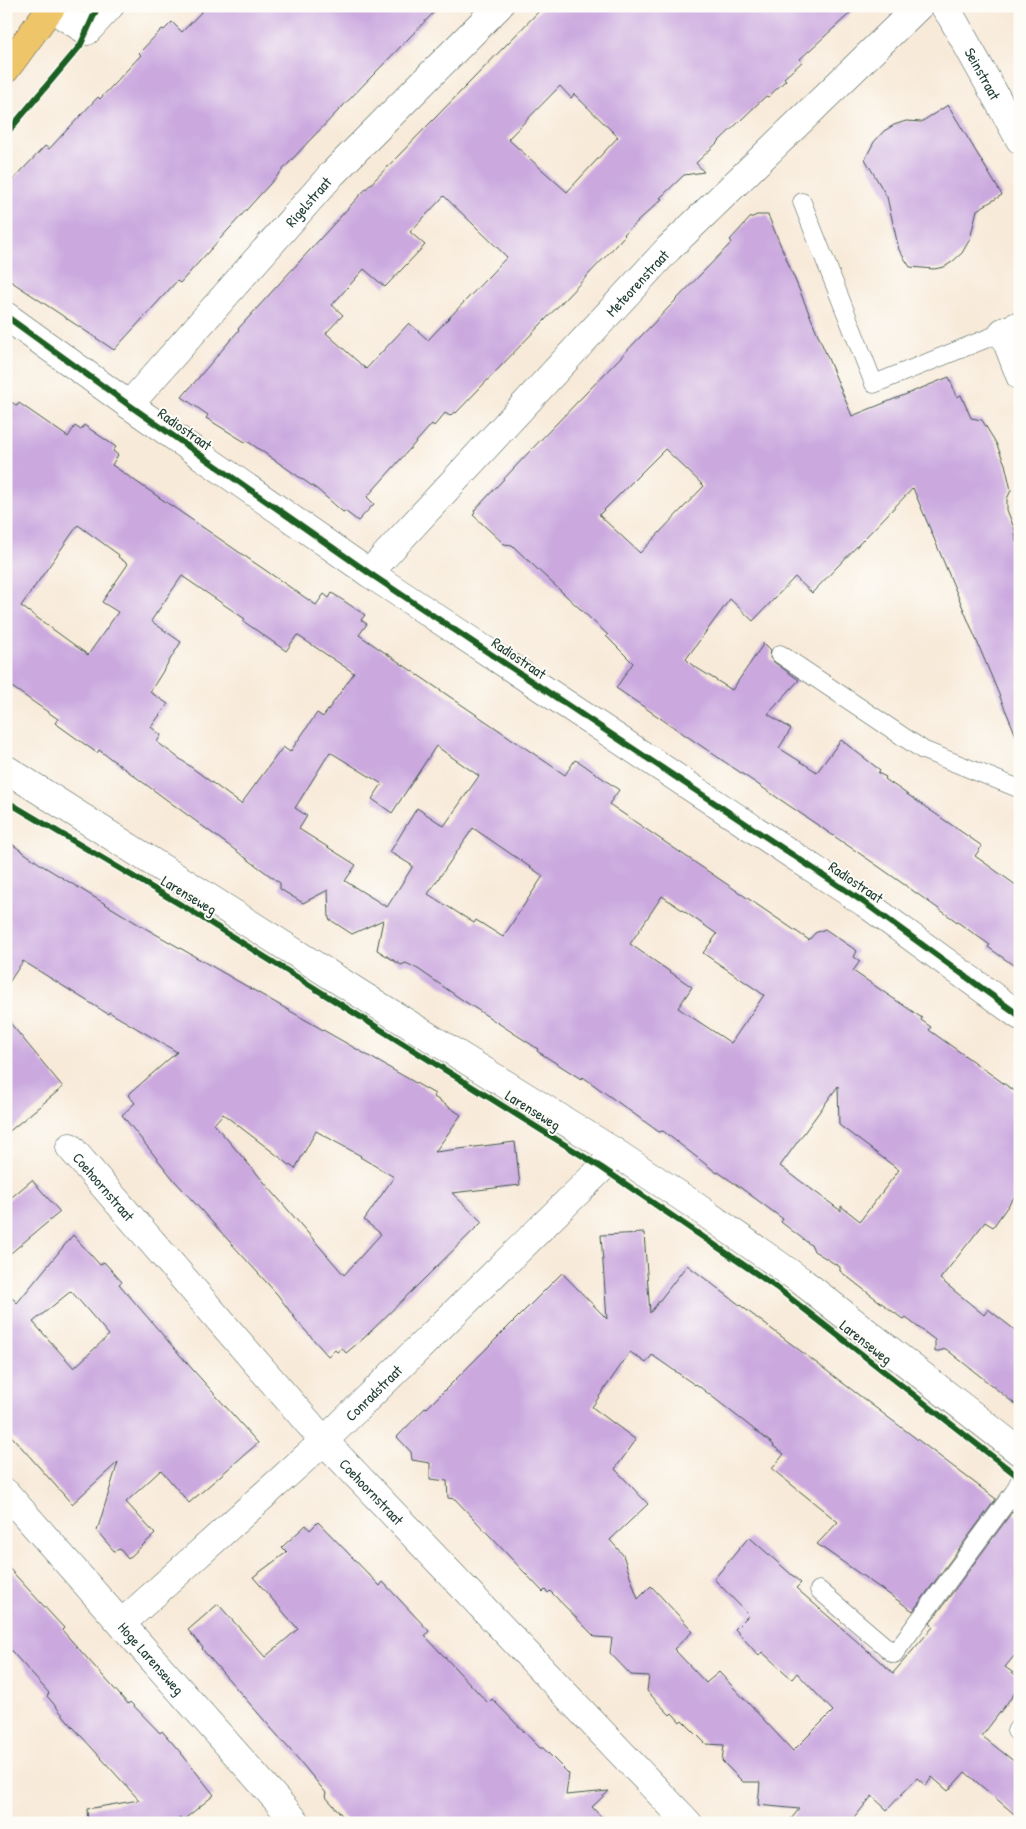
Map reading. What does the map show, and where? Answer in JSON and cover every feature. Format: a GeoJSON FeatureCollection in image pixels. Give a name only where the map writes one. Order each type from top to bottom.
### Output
{"type":"FeatureCollection","features":[{"type":"Feature","properties":{"kind":"main road"},"geometry":{"type":"LineString","coordinates":[[6,69],[51,7]]}},
{"type":"Feature","properties":{"kind":"street"},"geometry":{"type":"LineString","coordinates":[[51,7],[87,31],[110,6]]}},
{"type":"Feature","properties":{"kind":"street","name":"Rigelstraat"},"geometry":{"type":"LineString","coordinates":[[129,405],[332,174],[499,6]]}},
{"type":"Feature","properties":{"kind":"street","name":"Meteorenstraat"},"geometry":{"type":"LineString","coordinates":[[369,573],[669,248],[919,6]]}},
{"type":"Feature","properties":{"kind":"street","name":"Seinstraat"},"geometry":{"type":"LineString","coordinates":[[944,6],[1020,140]]}},
{"type":"Feature","properties":{"kind":"street","name":"Radiostraat"},"geometry":{"type":"LineString","coordinates":[[6,316],[129,405],[369,573],[865,903],[1020,1016]]}},
{"type":"Feature","properties":{"kind":"street"},"geometry":{"type":"LineString","coordinates":[[1011,328],[1020,376]]}},
{"type":"Feature","properties":{"kind":"street","name":"Larenseweg"},"geometry":{"type":"LineString","coordinates":[[6,769],[365,997],[613,1151],[691,1203],[800,1280],[1020,1452]]}},
{"type":"Feature","properties":{"kind":"street","name":"Coehoornstraat"},"geometry":{"type":"LineString","coordinates":[[70,1147],[324,1441],[688,1823]]}},
{"type":"Feature","properties":{"kind":"street","name":"Conradstraat"},"geometry":{"type":"LineString","coordinates":[[122,1623],[324,1441],[602,1168],[613,1151]]}},
{"type":"Feature","properties":{"kind":"street","name":"Hoge Larenseweg"},"geometry":{"type":"LineString","coordinates":[[6,1493],[122,1623],[288,1820]]}},
{"type":"Feature","properties":{"kind":"lane"},"geometry":{"type":"LineString","coordinates":[[802,202],[874,384],[1011,328]]}},
{"type":"Feature","properties":{"kind":"lane"},"geometry":{"type":"LineString","coordinates":[[780,654],[923,750],[1020,789]]}},
{"type":"Feature","properties":{"kind":"lane"},"geometry":{"type":"LineString","coordinates":[[820,1590],[894,1654],[1014,1492],[1020,1480]]}},
{"type":"Feature","properties":{"kind":"lane"},"geometry":{"type":"LineString","coordinates":[[1020,1725],[1016,1731],[1020,1734]]}},
{"type":"Feature","properties":{"kind":"building"},"geometry":{"type":"Polygon","coordinates":[[[207,6],[440,6],[308,142],[180,283],[177,281],[114,350],[6,278],[6,187],[45,146],[49,149],[98,97],[100,99],[141,55],[139,53],[162,29],[164,30],[172,22],[182,32],[207,6]]]}},
{"type":"Feature","properties":{"kind":"building"},"geometry":{"type":"Polygon","coordinates":[[[544,6],[858,6],[800,59],[802,62],[784,78],[786,80],[768,97],[766,96],[696,163],[704,172],[684,175],[660,198],[662,199],[624,234],[608,254],[456,413],[454,412],[450,416],[445,413],[434,426],[432,424],[367,497],[374,504],[358,521],[345,511],[343,512],[318,490],[247,441],[245,442],[206,418],[208,415],[182,397],[238,329],[361,194],[544,6]],[[560,86],[508,139],[567,192],[618,137],[574,94],[571,98],[560,86]],[[444,196],[410,232],[425,245],[385,287],[364,269],[332,305],[343,315],[326,333],[366,369],[409,323],[428,340],[507,257],[444,196]]]}},
{"type":"Feature","properties":{"kind":"building"},"geometry":{"type":"Polygon","coordinates":[[[948,105],[1002,195],[977,210],[970,239],[962,253],[952,262],[944,267],[934,269],[910,267],[899,250],[887,197],[865,159],[874,142],[884,131],[906,121],[921,122],[948,105]]]}},
{"type":"Feature","properties":{"kind":"building"},"geometry":{"type":"Polygon","coordinates":[[[757,215],[768,215],[852,416],[949,377],[957,397],[961,395],[971,418],[982,420],[996,443],[1005,464],[1011,490],[1007,499],[1007,510],[1015,530],[1016,542],[1020,541],[1020,745],[913,488],[812,593],[795,577],[753,621],[730,599],[686,659],[692,665],[732,690],[764,643],[771,650],[770,658],[799,680],[768,714],[791,729],[779,748],[817,772],[841,740],[880,770],[878,773],[886,777],[885,779],[982,846],[975,856],[1020,888],[1020,970],[988,947],[990,945],[875,864],[616,688],[633,663],[606,636],[608,635],[512,545],[504,544],[473,515],[474,511],[529,452],[732,242],[730,240],[750,218],[757,215]],[[665,449],[599,515],[640,553],[704,486],[665,449]]]}},
{"type":"Feature","properties":{"kind":"building"},"geometry":{"type":"Polygon","coordinates":[[[6,398],[17,406],[19,403],[68,437],[75,426],[81,430],[84,425],[116,447],[113,451],[118,455],[112,465],[316,605],[324,594],[329,598],[332,593],[365,615],[361,620],[367,624],[359,635],[565,775],[575,760],[581,763],[619,790],[609,804],[809,940],[815,933],[825,929],[857,951],[854,957],[860,961],[853,971],[922,1018],[921,1020],[931,1027],[929,1030],[1020,1095],[1020,1189],[993,1227],[985,1222],[940,1279],[984,1315],[988,1309],[1020,1334],[1020,1408],[946,1349],[935,1352],[935,1340],[906,1318],[904,1320],[863,1289],[840,1271],[840,1267],[814,1251],[812,1246],[781,1222],[783,1219],[717,1173],[663,1131],[659,1132],[583,1077],[581,1079],[537,1051],[538,1049],[418,969],[406,963],[401,965],[377,950],[383,920],[352,934],[329,919],[328,890],[303,903],[280,889],[280,883],[99,750],[97,753],[55,723],[58,719],[6,683],[6,398]],[[78,525],[21,606],[88,655],[118,612],[102,602],[128,564],[118,557],[119,555],[78,525]],[[182,576],[151,621],[181,642],[150,692],[168,704],[151,727],[161,735],[157,742],[241,804],[283,747],[290,752],[317,713],[323,717],[354,673],[297,635],[286,651],[243,621],[245,619],[182,576]],[[436,746],[392,813],[372,799],[382,784],[330,752],[295,808],[307,816],[299,829],[356,865],[345,881],[387,907],[413,866],[390,852],[417,808],[444,826],[479,776],[436,746]],[[473,828],[428,894],[474,923],[476,920],[503,937],[543,876],[473,828]],[[662,896],[630,944],[692,987],[678,1008],[731,1043],[764,995],[703,953],[717,934],[662,896]],[[838,1086],[780,1166],[841,1211],[841,1206],[860,1221],[899,1170],[839,1125],[838,1086]]]}},
{"type":"Feature","properties":{"kind":"building"},"geometry":{"type":"Polygon","coordinates":[[[6,840],[43,866],[138,924],[435,1094],[434,1097],[461,1115],[435,1152],[515,1142],[520,1185],[452,1193],[482,1222],[364,1338],[346,1353],[342,1348],[337,1352],[335,1350],[328,1356],[297,1321],[277,1294],[174,1180],[122,1115],[135,1103],[128,1095],[177,1052],[109,1012],[108,1014],[23,961],[6,987],[6,840]],[[223,1114],[214,1124],[344,1275],[381,1234],[364,1220],[394,1177],[316,1131],[295,1169],[223,1114]]]}},
{"type":"Feature","properties":{"kind":"building"},"geometry":{"type":"Polygon","coordinates":[[[6,1018],[63,1087],[6,1134],[6,1018]]]}},
{"type":"Feature","properties":{"kind":"building"},"geometry":{"type":"Polygon","coordinates":[[[32,1180],[60,1212],[6,1257],[6,1202],[32,1180]]]}},
{"type":"Feature","properties":{"kind":"building"},"geometry":{"type":"Polygon","coordinates":[[[644,1233],[650,1313],[687,1265],[996,1499],[913,1611],[817,1544],[838,1522],[772,1469],[784,1454],[696,1384],[652,1355],[646,1363],[630,1352],[592,1407],[636,1440],[615,1469],[648,1504],[610,1540],[623,1555],[638,1599],[651,1586],[693,1631],[674,1649],[706,1683],[719,1672],[793,1751],[833,1711],[797,1673],[792,1679],[762,1652],[759,1656],[735,1629],[749,1615],[714,1579],[749,1537],[801,1583],[796,1588],[893,1673],[933,1627],[930,1623],[1012,1512],[1020,1518],[1020,1649],[1005,1667],[1020,1678],[1020,1686],[982,1736],[1020,1766],[1020,1819],[965,1772],[948,1791],[932,1777],[926,1786],[917,1778],[887,1810],[872,1796],[850,1823],[788,1823],[799,1809],[758,1805],[760,1782],[743,1782],[722,1761],[724,1745],[706,1744],[682,1720],[680,1722],[672,1713],[670,1715],[647,1691],[649,1676],[631,1675],[610,1653],[612,1638],[595,1637],[550,1591],[548,1593],[545,1590],[543,1592],[455,1499],[448,1498],[447,1481],[430,1479],[430,1463],[412,1460],[411,1452],[397,1437],[562,1273],[607,1319],[601,1235],[644,1233]]]}},
{"type":"Feature","properties":{"kind":"building"},"geometry":{"type":"Polygon","coordinates":[[[73,1235],[100,1265],[104,1262],[122,1282],[119,1284],[258,1443],[189,1503],[161,1470],[126,1502],[155,1534],[128,1559],[120,1549],[114,1551],[97,1531],[118,1462],[72,1504],[6,1430],[6,1291],[17,1303],[73,1235]],[[71,1291],[33,1322],[74,1368],[109,1335],[71,1291]]]}},
{"type":"Feature","properties":{"kind":"building"},"geometry":{"type":"Polygon","coordinates":[[[318,1522],[380,1586],[383,1582],[429,1631],[425,1636],[488,1703],[492,1699],[540,1748],[543,1748],[569,1774],[566,1795],[609,1791],[592,1807],[607,1823],[349,1823],[325,1796],[326,1793],[299,1760],[202,1649],[188,1630],[218,1604],[265,1657],[298,1629],[253,1577],[287,1552],[282,1547],[306,1525],[310,1530],[318,1522]]]}},
{"type":"Feature","properties":{"kind":"building"},"geometry":{"type":"Polygon","coordinates":[[[6,1565],[64,1628],[62,1630],[128,1704],[130,1702],[160,1733],[162,1731],[214,1795],[182,1821],[180,1818],[173,1823],[88,1823],[87,1809],[139,1800],[73,1727],[47,1696],[49,1693],[6,1645],[6,1565]]]}},
{"type":"Feature","properties":{"kind":"cycle path"},"geometry":{"type":"LineString","coordinates":[[6,134],[80,46],[98,6]]}},
{"type":"Feature","properties":{"kind":"cycle path"},"geometry":{"type":"LineString","coordinates":[[6,316],[129,405],[369,573],[865,903],[1020,1016]]}},
{"type":"Feature","properties":{"kind":"cycle path"},"geometry":{"type":"LineString","coordinates":[[6,801],[188,909],[602,1168],[776,1287],[1020,1478]]}}]}
